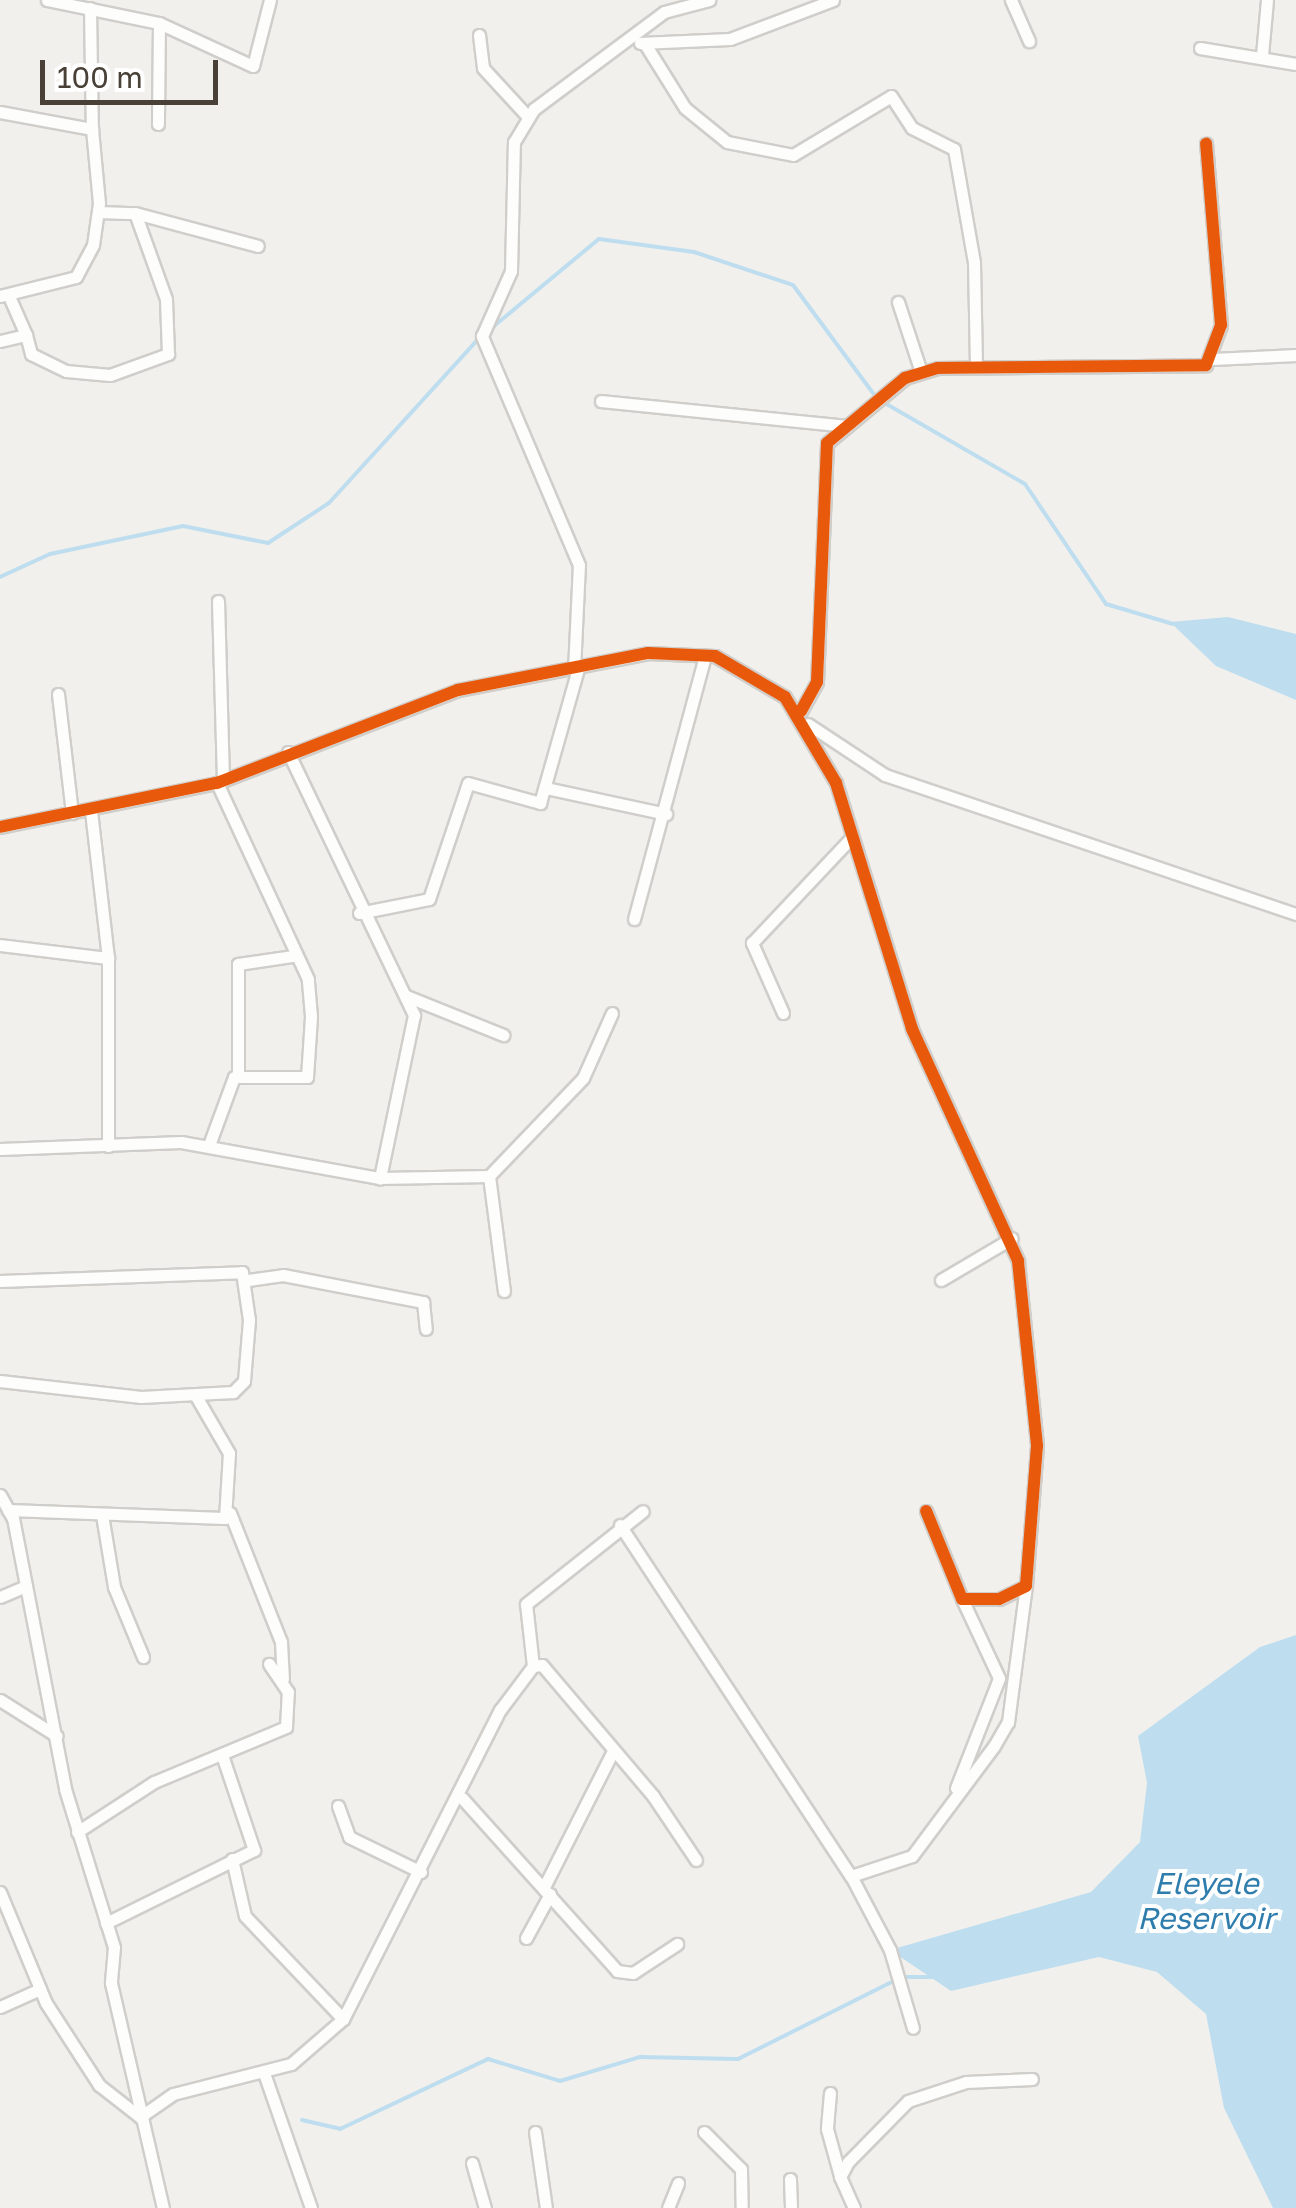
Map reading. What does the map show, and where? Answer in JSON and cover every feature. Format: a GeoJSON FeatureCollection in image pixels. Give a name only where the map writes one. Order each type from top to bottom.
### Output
{"type":"FeatureCollection","features":[{"type":"Feature","properties":{"kind":"street"},"geometry":{"type":"LineString","coordinates":[[47,0],[159,23],[253,66],[270,0]]}},
{"type":"Feature","properties":{"kind":"street"},"geometry":{"type":"LineString","coordinates":[[359,913],[429,899],[468,783],[534,806],[546,788],[576,670],[582,600],[571,536],[482,336],[511,271],[514,142],[528,116],[638,42],[674,5],[709,0]]}},
{"type":"Feature","properties":{"kind":"street"},"geometry":{"type":"LineString","coordinates":[[638,42],[730,39],[833,0]]}},
{"type":"Feature","properties":{"kind":"street"},"geometry":{"type":"LineString","coordinates":[[1011,0],[1028,41]]}},
{"type":"Feature","properties":{"kind":"street"},"geometry":{"type":"LineString","coordinates":[[1262,55],[1267,0]]}},
{"type":"Feature","properties":{"kind":"street"},"geometry":{"type":"LineString","coordinates":[[90,8],[98,212],[76,277],[5,296],[26,335],[31,354],[66,370],[110,375],[168,354],[166,299],[135,212]]}},
{"type":"Feature","properties":{"kind":"street"},"geometry":{"type":"LineString","coordinates":[[158,124],[159,23]]}},
{"type":"Feature","properties":{"kind":"street"},"geometry":{"type":"LineString","coordinates":[[479,35],[483,68],[528,116]]}},
{"type":"Feature","properties":{"kind":"street"},"geometry":{"type":"LineString","coordinates":[[638,42],[675,95],[727,142],[793,156],[891,96],[912,128],[954,149],[974,262],[976,363]]}},
{"type":"Feature","properties":{"kind":"street"},"geometry":{"type":"LineString","coordinates":[[1200,48],[1262,55],[1296,64]]}},
{"type":"Feature","properties":{"kind":"street"},"geometry":{"type":"LineString","coordinates":[[0,112],[92,129]]}},
{"type":"Feature","properties":{"kind":"street"},"geometry":{"type":"LineString","coordinates":[[1206,144],[1221,326],[1213,359]]}},
{"type":"Feature","properties":{"kind":"street"},"geometry":{"type":"LineString","coordinates":[[98,212],[135,212],[258,246]]}},
{"type":"Feature","properties":{"kind":"street"},"geometry":{"type":"LineString","coordinates":[[898,302],[921,372]]}},
{"type":"Feature","properties":{"kind":"street"},"geometry":{"type":"LineString","coordinates":[[0,341],[26,335]]}},
{"type":"Feature","properties":{"kind":"street"},"geometry":{"type":"LineString","coordinates":[[851,1876],[912,1856],[1008,1722],[1026,1586],[1037,1446],[1012,1238],[912,1029],[851,838],[803,716],[817,682],[823,461],[847,426],[878,398],[921,372],[976,363],[1191,368],[1213,359],[1296,355]]}},
{"type":"Feature","properties":{"kind":"street"},"geometry":{"type":"LineString","coordinates":[[602,401],[847,426]]}},
{"type":"Feature","properties":{"kind":"street"},"geometry":{"type":"LineString","coordinates":[[218,602],[220,782],[312,992],[306,1077],[238,1076]]}},
{"type":"Feature","properties":{"kind":"street"},"geometry":{"type":"LineString","coordinates":[[0,828],[220,782],[288,752],[458,690],[663,651],[705,655],[732,663],[885,775],[1296,914]]}},
{"type":"Feature","properties":{"kind":"street"},"geometry":{"type":"LineString","coordinates":[[634,920],[666,814],[705,655]]}},
{"type":"Feature","properties":{"kind":"street"},"geometry":{"type":"LineString","coordinates":[[58,694],[72,813]]}},
{"type":"Feature","properties":{"kind":"street"},"geometry":{"type":"LineString","coordinates":[[288,752],[359,913],[406,996],[415,1024],[380,1178]]}},
{"type":"Feature","properties":{"kind":"street"},"geometry":{"type":"LineString","coordinates":[[546,788],[666,814]]}},
{"type":"Feature","properties":{"kind":"street"},"geometry":{"type":"LineString","coordinates":[[91,811],[108,958],[108,1146]]}},
{"type":"Feature","properties":{"kind":"street"},"geometry":{"type":"LineString","coordinates":[[783,1013],[752,943],[851,838]]}},
{"type":"Feature","properties":{"kind":"street"},"geometry":{"type":"LineString","coordinates":[[0,945],[108,958]]}},
{"type":"Feature","properties":{"kind":"street"},"geometry":{"type":"LineString","coordinates":[[209,1145],[238,1076],[238,964],[293,956]]}},
{"type":"Feature","properties":{"kind":"street"},"geometry":{"type":"LineString","coordinates":[[406,996],[503,1035]]}},
{"type":"Feature","properties":{"kind":"street"},"geometry":{"type":"LineString","coordinates":[[0,1149],[209,1145],[380,1178],[489,1176],[582,1078],[612,1012]]}},
{"type":"Feature","properties":{"kind":"street"},"geometry":{"type":"LineString","coordinates":[[489,1176],[504,1292]]}},
{"type":"Feature","properties":{"kind":"street"},"geometry":{"type":"LineString","coordinates":[[941,1280],[1012,1238]]}},
{"type":"Feature","properties":{"kind":"street"},"geometry":{"type":"LineString","coordinates":[[0,1281],[218,1270],[248,1280],[283,1276],[423,1302],[426,1329]]}},
{"type":"Feature","properties":{"kind":"street"},"geometry":{"type":"LineString","coordinates":[[0,1381],[196,1396],[244,1381],[248,1280]]}},
{"type":"Feature","properties":{"kind":"street"},"geometry":{"type":"LineString","coordinates":[[76,1832],[154,1782],[292,1722],[280,1642],[230,1513],[230,1453],[196,1396]]}},
{"type":"Feature","properties":{"kind":"street"},"geometry":{"type":"LineString","coordinates":[[0,1495],[14,1528],[76,1832],[106,1923],[140,2116],[162,2208]]}},
{"type":"Feature","properties":{"kind":"street"},"geometry":{"type":"LineString","coordinates":[[8,1510],[208,1522],[230,1513]]}},
{"type":"Feature","properties":{"kind":"street"},"geometry":{"type":"LineString","coordinates":[[14,1528],[27,1510]]}},
{"type":"Feature","properties":{"kind":"street"},"geometry":{"type":"LineString","coordinates":[[643,1511],[620,1524],[526,1604],[533,1666],[612,1753],[696,1860]]}},
{"type":"Feature","properties":{"kind":"street"},"geometry":{"type":"LineString","coordinates":[[926,1511],[1000,1678],[955,1795]]}},
{"type":"Feature","properties":{"kind":"street"},"geometry":{"type":"LineString","coordinates":[[102,1515],[114,1587],[143,1657]]}},
{"type":"Feature","properties":{"kind":"street"},"geometry":{"type":"LineString","coordinates":[[620,1524],[851,1876],[890,1950],[913,2028]]}},
{"type":"Feature","properties":{"kind":"street"},"geometry":{"type":"LineString","coordinates":[[0,1597],[26,1586]]}},
{"type":"Feature","properties":{"kind":"street"},"geometry":{"type":"LineString","coordinates":[[962,1599],[999,1599],[1026,1586]]}},
{"type":"Feature","properties":{"kind":"street"},"geometry":{"type":"LineString","coordinates":[[268,1664],[283,1680]]}},
{"type":"Feature","properties":{"kind":"street"},"geometry":{"type":"LineString","coordinates":[[140,2116],[173,2094],[264,2073],[311,2052],[343,2020],[462,1798],[500,1710],[533,1666]]}},
{"type":"Feature","properties":{"kind":"street"},"geometry":{"type":"LineString","coordinates":[[0,1700],[57,1736]]}},
{"type":"Feature","properties":{"kind":"street"},"geometry":{"type":"LineString","coordinates":[[526,1938],[612,1753]]}},
{"type":"Feature","properties":{"kind":"street"},"geometry":{"type":"LineString","coordinates":[[106,1923],[254,1850],[255,1834],[222,1755]]}},
{"type":"Feature","properties":{"kind":"street"},"geometry":{"type":"LineString","coordinates":[[462,1798],[548,1889],[617,1971],[633,1973],[677,1944]]}},
{"type":"Feature","properties":{"kind":"street"},"geometry":{"type":"LineString","coordinates":[[338,1806],[349,1837],[421,1872]]}},
{"type":"Feature","properties":{"kind":"street"},"geometry":{"type":"LineString","coordinates":[[232,1859],[245,1916],[343,2020]]}},
{"type":"Feature","properties":{"kind":"street"},"geometry":{"type":"LineString","coordinates":[[0,1892],[40,1989],[99,2085],[140,2116]]}},
{"type":"Feature","properties":{"kind":"street"},"geometry":{"type":"LineString","coordinates":[[0,2006],[40,1989]]}},
{"type":"Feature","properties":{"kind":"street"},"geometry":{"type":"LineString","coordinates":[[264,2073],[311,2208]]}},
{"type":"Feature","properties":{"kind":"street"},"geometry":{"type":"LineString","coordinates":[[840,2177],[908,2102],[966,2082],[1032,2078]]}},
{"type":"Feature","properties":{"kind":"street"},"geometry":{"type":"LineString","coordinates":[[830,2092],[828,2130],[840,2177],[854,2208]]}},
{"type":"Feature","properties":{"kind":"street"},"geometry":{"type":"LineString","coordinates":[[535,2132],[546,2208]]}},
{"type":"Feature","properties":{"kind":"street"},"geometry":{"type":"LineString","coordinates":[[704,2132],[741,2169],[742,2208]]}},
{"type":"Feature","properties":{"kind":"street"},"geometry":{"type":"LineString","coordinates":[[472,2163],[485,2208]]}},
{"type":"Feature","properties":{"kind":"street"},"geometry":{"type":"LineString","coordinates":[[790,2179],[790,2208]]}},
{"type":"Feature","properties":{"kind":"street"},"geometry":{"type":"LineString","coordinates":[[668,2208],[678,2183]]}},
{"type":"Feature","properties":{"kind":"water"},"geometry":{"type":"Polygon","coordinates":[[[1228,617],[1296,634],[1296,700],[1216,666],[1170,622],[1228,617]]]}},
{"type":"Feature","properties":{"kind":"water","name":"Eleyele Reservoir"},"geometry":{"type":"Polygon","coordinates":[[[1296,1635],[1296,2208],[1273,2208],[1224,2108],[1206,2014],[1157,1972],[1099,1957],[951,1991],[890,1950],[1091,1892],[1140,1842],[1147,1783],[1138,1736],[1260,1647],[1296,1635]]]}},
{"type":"Feature","properties":{"kind":"waterway"},"geometry":{"type":"LineString","coordinates":[[488,331],[599,239],[694,252],[793,285],[876,397]]}},
{"type":"Feature","properties":{"kind":"waterway"},"geometry":{"type":"LineString","coordinates":[[0,577],[50,554],[183,526],[268,543],[329,503],[480,337]]}},
{"type":"Feature","properties":{"kind":"waterway"},"geometry":{"type":"LineString","coordinates":[[883,402],[1025,484],[1106,604],[1173,624]]}},
{"type":"Feature","properties":{"kind":"waterway"},"geometry":{"type":"LineString","coordinates":[[302,2120],[340,2129],[488,2059],[560,2081],[640,2057],[738,2059],[902,1977],[932,1977]]}},
{"type":"Feature","properties":{"kind":"cycle path"},"geometry":{"type":"LineString","coordinates":[[801,711],[817,682],[827,443],[905,378],[938,368],[1206,365],[1221,325],[1206,144]]}},
{"type":"Feature","properties":{"kind":"cycle path"},"geometry":{"type":"LineString","coordinates":[[0,827],[217,783],[458,690],[648,653],[715,656],[785,697],[836,783],[912,1029],[1018,1261],[1037,1446],[1026,1586],[999,1599],[962,1599],[926,1511]]}}]}
